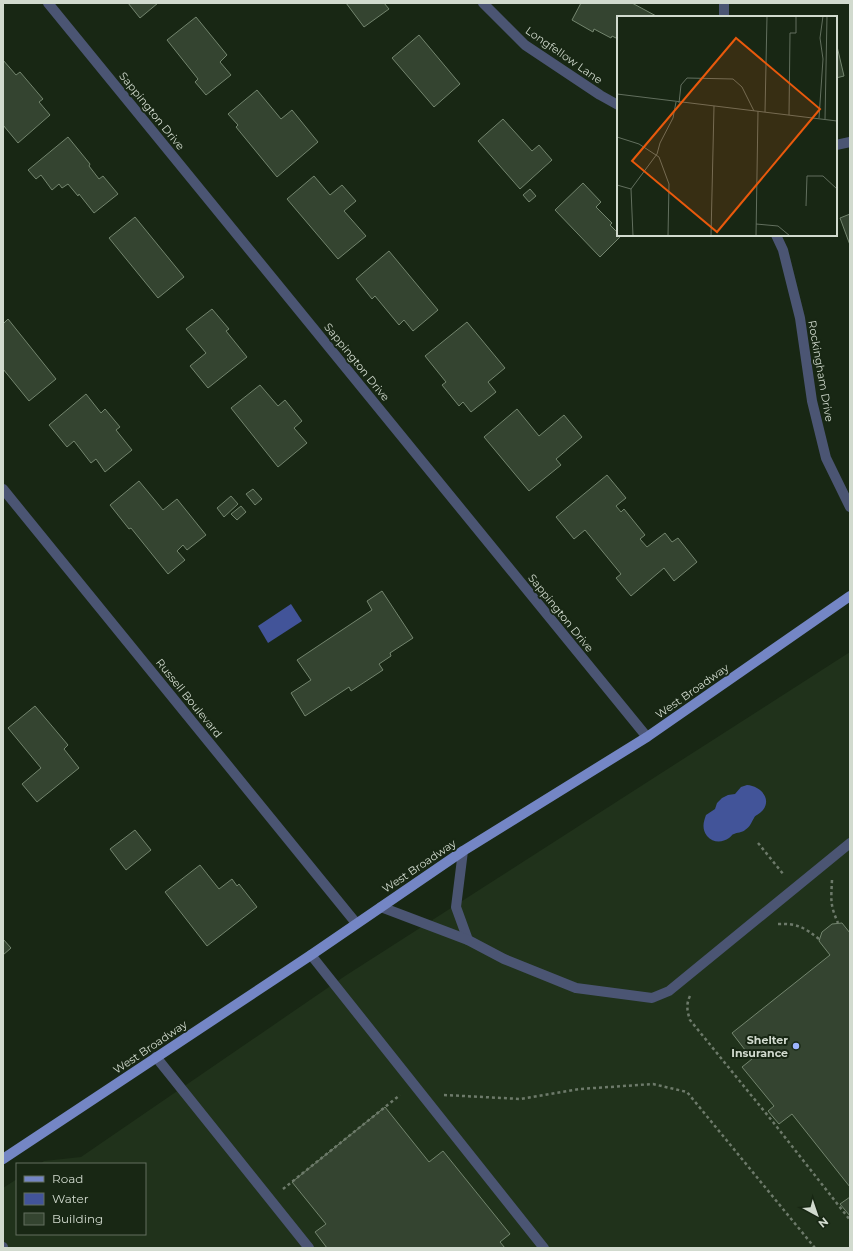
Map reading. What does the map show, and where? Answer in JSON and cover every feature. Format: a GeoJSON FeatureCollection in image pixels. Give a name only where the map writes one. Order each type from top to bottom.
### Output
{"type":"FeatureCollection","features":[{"type":"Feature","properties":{"kind":"main road","name":"West Broadway"},"geometry":{"type":"LineString","coordinates":[[3,1159],[311,955],[463,851],[647,737],[850,596]]}},
{"type":"Feature","properties":{"kind":"street","name":"Sappington Drive"},"geometry":{"type":"LineString","coordinates":[[48,3],[647,737]]}},
{"type":"Feature","properties":{"kind":"street","name":"Longfellow Lane"},"geometry":{"type":"LineString","coordinates":[[483,3],[525,45],[600,95],[617,104]]}},
{"type":"Feature","properties":{"kind":"street"},"geometry":{"type":"LineString","coordinates":[[724,3],[724,16]]}},
{"type":"Feature","properties":{"kind":"street"},"geometry":{"type":"LineString","coordinates":[[837,145],[850,142]]}},
{"type":"Feature","properties":{"kind":"street","name":"Rockingham Drive"},"geometry":{"type":"LineString","coordinates":[[776,236],[783,250],[800,318],[812,401],[826,458],[850,507]]}},
{"type":"Feature","properties":{"kind":"street","name":"Russell Boulevard"},"geometry":{"type":"LineString","coordinates":[[3,489],[356,923]]}},
{"type":"Feature","properties":{"kind":"street"},"geometry":{"type":"LineString","coordinates":[[381,907],[468,940],[504,959],[576,988],[652,998],[669,991],[850,843]]}},
{"type":"Feature","properties":{"kind":"street"},"geometry":{"type":"LineString","coordinates":[[463,851],[456,907],[468,940]]}},
{"type":"Feature","properties":{"kind":"street"},"geometry":{"type":"LineString","coordinates":[[311,955],[544,1248]]}},
{"type":"Feature","properties":{"kind":"street"},"geometry":{"type":"LineString","coordinates":[[156,1057],[309,1248]]}},
{"type":"Feature","properties":{"kind":"path"},"geometry":{"type":"LineString","coordinates":[[758,843],[795,888]]}},
{"type":"Feature","properties":{"kind":"path"},"geometry":{"type":"LineString","coordinates":[[832,880],[830,895],[832,907],[838,923]]}},
{"type":"Feature","properties":{"kind":"path"},"geometry":{"type":"LineString","coordinates":[[778,924],[790,924],[802,928],[819,939]]}},
{"type":"Feature","properties":{"kind":"path"},"geometry":{"type":"LineString","coordinates":[[692,994],[688,1001],[687,1010],[690,1020],[850,1220]]}},
{"type":"Feature","properties":{"kind":"path"},"geometry":{"type":"LineString","coordinates":[[442,1095],[521,1099],[580,1089],[653,1084],[687,1092],[815,1248]]}},
{"type":"Feature","properties":{"kind":"path"},"geometry":{"type":"LineString","coordinates":[[281,1190],[400,1095],[403,1098]]}},
{"type":"Feature","properties":{"kind":"shaded area","name":"Shelter Insurance"},"geometry":{"type":"Polygon","coordinates":[[[850,652],[850,1248],[3,1248],[3,1188],[16,1180],[16,1235],[146,1235],[146,1163],[41,1163],[44,1161],[81,1157],[345,976],[850,652]]]}},
{"type":"Feature","properties":{"kind":"water"},"geometry":{"type":"Polygon","coordinates":[[[291,604],[302,621],[268,643],[258,626],[291,604]]]}},
{"type":"Feature","properties":{"kind":"water"},"geometry":{"type":"Polygon","coordinates":[[[747,785],[760,790],[763,793],[766,801],[763,810],[755,817],[744,831],[733,834],[730,838],[721,841],[715,841],[709,838],[705,833],[704,828],[706,815],[715,809],[717,803],[722,798],[735,794],[741,787],[747,785]]]}},
{"type":"Feature","properties":{"kind":"building"},"geometry":{"type":"Polygon","coordinates":[[[128,3],[158,3],[140,18],[128,3]]]}},
{"type":"Feature","properties":{"kind":"building"},"geometry":{"type":"Polygon","coordinates":[[[346,3],[384,3],[389,9],[364,27],[346,3]]]}},
{"type":"Feature","properties":{"kind":"building"},"geometry":{"type":"Polygon","coordinates":[[[581,3],[632,3],[656,16],[617,16],[617,38],[612,36],[611,38],[594,29],[593,32],[572,20],[581,3]]]}},
{"type":"Feature","properties":{"kind":"building"},"geometry":{"type":"Polygon","coordinates":[[[196,17],[227,55],[220,62],[231,75],[206,95],[195,82],[198,79],[167,40],[196,17]]]}},
{"type":"Feature","properties":{"kind":"building"},"geometry":{"type":"Polygon","coordinates":[[[419,35],[460,84],[434,107],[392,58],[419,35]]]}},
{"type":"Feature","properties":{"kind":"building"},"geometry":{"type":"Polygon","coordinates":[[[837,46],[844,76],[837,78],[837,46]]]}},
{"type":"Feature","properties":{"kind":"building"},"geometry":{"type":"Polygon","coordinates":[[[3,60],[16,75],[20,72],[43,99],[39,102],[50,115],[18,143],[3,125],[3,60]]]}},
{"type":"Feature","properties":{"kind":"building"},"geometry":{"type":"Polygon","coordinates":[[[257,90],[281,119],[292,110],[318,142],[277,177],[236,127],[238,125],[228,114],[257,90]]]}},
{"type":"Feature","properties":{"kind":"building"},"geometry":{"type":"Polygon","coordinates":[[[503,119],[532,151],[539,145],[552,160],[520,189],[478,141],[503,119]]]}},
{"type":"Feature","properties":{"kind":"building"},"geometry":{"type":"Polygon","coordinates":[[[68,137],[90,164],[89,166],[99,179],[103,176],[118,194],[94,213],[79,194],[78,196],[68,184],[62,188],[59,184],[52,190],[41,175],[36,179],[28,170],[68,137]]]}},
{"type":"Feature","properties":{"kind":"building"},"geometry":{"type":"Polygon","coordinates":[[[314,176],[330,195],[342,185],[356,201],[344,211],[366,236],[338,259],[287,199],[314,176]]]}},
{"type":"Feature","properties":{"kind":"building"},"geometry":{"type":"Polygon","coordinates":[[[583,183],[601,202],[596,207],[612,223],[610,225],[617,232],[617,236],[621,236],[600,257],[555,210],[583,183]]]}},
{"type":"Feature","properties":{"kind":"building"},"geometry":{"type":"Polygon","coordinates":[[[530,189],[536,196],[529,202],[523,195],[530,189]]]}},
{"type":"Feature","properties":{"kind":"building"},"geometry":{"type":"Polygon","coordinates":[[[850,214],[850,245],[840,218],[850,214]]]}},
{"type":"Feature","properties":{"kind":"building"},"geometry":{"type":"Polygon","coordinates":[[[135,217],[184,277],[158,298],[109,238],[135,217]]]}},
{"type":"Feature","properties":{"kind":"building"},"geometry":{"type":"Polygon","coordinates":[[[389,251],[438,310],[413,331],[404,320],[399,325],[375,296],[372,299],[356,279],[389,251]]]}},
{"type":"Feature","properties":{"kind":"building"},"geometry":{"type":"Polygon","coordinates":[[[212,309],[229,329],[226,331],[247,357],[208,388],[190,366],[206,353],[186,329],[212,309]]]}},
{"type":"Feature","properties":{"kind":"building"},"geometry":{"type":"Polygon","coordinates":[[[8,319],[56,379],[29,401],[3,369],[3,324],[8,319]]]}},
{"type":"Feature","properties":{"kind":"building"},"geometry":{"type":"Polygon","coordinates":[[[467,322],[505,368],[488,382],[496,392],[471,412],[463,402],[459,406],[442,385],[446,382],[425,356],[467,322]]]}},
{"type":"Feature","properties":{"kind":"building"},"geometry":{"type":"Polygon","coordinates":[[[260,385],[278,406],[285,400],[302,421],[294,428],[307,443],[278,467],[231,408],[260,385]]]}},
{"type":"Feature","properties":{"kind":"building"},"geometry":{"type":"Polygon","coordinates":[[[86,394],[101,413],[105,409],[120,427],[116,430],[132,450],[105,472],[96,459],[91,463],[74,441],[67,447],[49,425],[86,394]]]}},
{"type":"Feature","properties":{"kind":"building"},"geometry":{"type":"Polygon","coordinates":[[[517,409],[539,436],[564,415],[582,437],[556,459],[561,465],[529,491],[484,437],[517,409]]]}},
{"type":"Feature","properties":{"kind":"building"},"geometry":{"type":"Polygon","coordinates":[[[607,475],[626,498],[616,506],[621,512],[624,509],[645,535],[640,539],[647,547],[665,533],[672,542],[678,538],[697,562],[674,581],[664,568],[631,596],[616,578],[621,574],[585,530],[574,539],[556,517],[607,475]]]}},
{"type":"Feature","properties":{"kind":"building"},"geometry":{"type":"Polygon","coordinates":[[[139,481],[163,510],[177,499],[206,535],[187,550],[183,545],[177,551],[185,560],[168,574],[131,528],[129,529],[110,505],[139,481]]]}},
{"type":"Feature","properties":{"kind":"building"},"geometry":{"type":"Polygon","coordinates":[[[253,489],[262,499],[255,505],[246,494],[253,489]]]}},
{"type":"Feature","properties":{"kind":"building"},"geometry":{"type":"Polygon","coordinates":[[[231,496],[238,504],[224,517],[217,508],[231,496]]]}},
{"type":"Feature","properties":{"kind":"building"},"geometry":{"type":"Polygon","coordinates":[[[241,506],[246,512],[237,520],[231,514],[241,506]]]}},
{"type":"Feature","properties":{"kind":"building"},"geometry":{"type":"Polygon","coordinates":[[[382,591],[413,638],[390,653],[391,656],[379,664],[383,670],[351,691],[349,687],[305,716],[291,693],[311,680],[297,660],[372,610],[367,601],[382,591]]]}},
{"type":"Feature","properties":{"kind":"building"},"geometry":{"type":"Polygon","coordinates":[[[35,706],[68,745],[64,749],[79,768],[37,802],[22,784],[41,768],[8,728],[35,706]]]}},
{"type":"Feature","properties":{"kind":"building"},"geometry":{"type":"Polygon","coordinates":[[[135,830],[151,850],[126,870],[110,849],[135,830]]]}},
{"type":"Feature","properties":{"kind":"building"},"geometry":{"type":"Polygon","coordinates":[[[200,865],[219,889],[232,879],[237,886],[239,884],[257,907],[207,946],[165,892],[200,865]]]}},
{"type":"Feature","properties":{"kind":"building","name":"Shelter Insurance"},"geometry":{"type":"Polygon","coordinates":[[[842,923],[850,933],[850,1187],[792,1114],[779,1124],[768,1111],[774,1106],[742,1067],[752,1059],[732,1033],[830,955],[819,941],[822,932],[832,924],[842,923]]]}},
{"type":"Feature","properties":{"kind":"building"},"geometry":{"type":"Polygon","coordinates":[[[3,939],[11,948],[3,955],[3,939]]]}},
{"type":"Feature","properties":{"kind":"building"},"geometry":{"type":"Polygon","coordinates":[[[385,1107],[429,1162],[443,1151],[510,1234],[500,1242],[505,1248],[327,1248],[315,1232],[326,1224],[292,1182],[385,1107]]]}},
{"type":"Feature","properties":{"kind":"building"},"geometry":{"type":"Polygon","coordinates":[[[850,1197],[850,1216],[840,1204],[850,1197]]]}},
{"type":"Feature","properties":{"kind":"place","name":"Shelter Insurance"},"geometry":{"type":"Point","coordinates":[796,1046]}}]}
